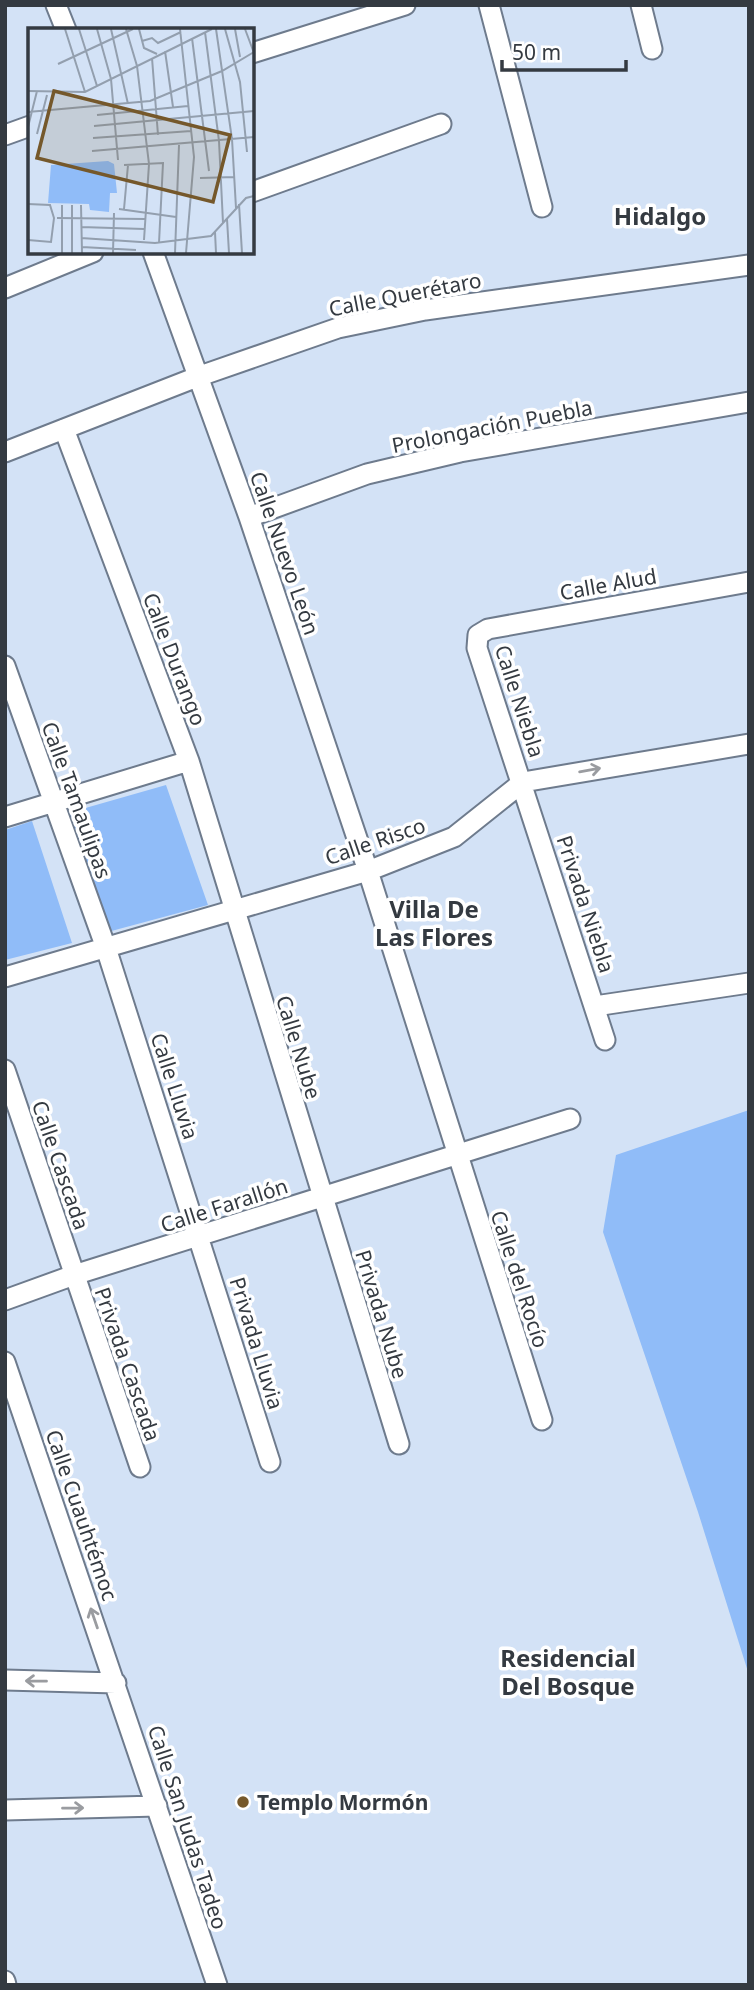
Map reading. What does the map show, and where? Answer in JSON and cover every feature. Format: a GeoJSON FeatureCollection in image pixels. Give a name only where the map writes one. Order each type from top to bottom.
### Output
{"type":"FeatureCollection","features":[{"type":"Feature","properties":{"kind":"street"},"geometry":{"type":"LineString","coordinates":[[56,5],[65,28]]}},
{"type":"Feature","properties":{"kind":"street"},"geometry":{"type":"LineString","coordinates":[[254,52],[405,5]]}},
{"type":"Feature","properties":{"kind":"street"},"geometry":{"type":"LineString","coordinates":[[489,5],[542,207]]}},
{"type":"Feature","properties":{"kind":"street"},"geometry":{"type":"LineString","coordinates":[[642,5],[652,49]]}},
{"type":"Feature","properties":{"kind":"street"},"geometry":{"type":"LineString","coordinates":[[254,191],[442,124]]}},
{"type":"Feature","properties":{"kind":"street"},"geometry":{"type":"LineString","coordinates":[[5,135],[28,126]]}},
{"type":"Feature","properties":{"kind":"street"},"geometry":{"type":"LineString","coordinates":[[5,288],[88,254]]}},
{"type":"Feature","properties":{"kind":"street","name":"Calle Nuevo León"},"geometry":{"type":"LineString","coordinates":[[154,254],[249,517],[368,871],[456,1153]]}},
{"type":"Feature","properties":{"kind":"street","name":"Calle Querétaro"},"geometry":{"type":"LineString","coordinates":[[5,452],[197,377],[338,328],[425,310],[749,265]]}},
{"type":"Feature","properties":{"kind":"street","name":"Prolongación Puebla"},"geometry":{"type":"LineString","coordinates":[[249,517],[367,474],[460,452],[749,402]]}},
{"type":"Feature","properties":{"kind":"street","name":"Calle Durango"},"geometry":{"type":"LineString","coordinates":[[64,429],[189,761],[232,909]]}},
{"type":"Feature","properties":{"kind":"street","name":"Calle Alud"},"geometry":{"type":"LineString","coordinates":[[478,635],[488,629],[749,582]]}},
{"type":"Feature","properties":{"kind":"street","name":"Calle Niebla"},"geometry":{"type":"LineString","coordinates":[[478,635],[477,648],[523,782]]}},
{"type":"Feature","properties":{"kind":"street","name":"Calle Tamaulipas"},"geometry":{"type":"LineString","coordinates":[[5,666],[106,948]]}},
{"type":"Feature","properties":{"kind":"street","name":"Calle Risco"},"geometry":{"type":"LineString","coordinates":[[5,977],[368,871],[454,837],[523,782],[749,744]]}},
{"type":"Feature","properties":{"kind":"street"},"geometry":{"type":"LineString","coordinates":[[5,817],[189,761]]}},
{"type":"Feature","properties":{"kind":"street","name":"Privada Niebla"},"geometry":{"type":"LineString","coordinates":[[523,782],[605,1040]]}},
{"type":"Feature","properties":{"kind":"street","name":"Calle Nube"},"geometry":{"type":"LineString","coordinates":[[232,909],[321,1198]]}},
{"type":"Feature","properties":{"kind":"street","name":"Calle Lluvia"},"geometry":{"type":"LineString","coordinates":[[106,948],[201,1237]]}},
{"type":"Feature","properties":{"kind":"street"},"geometry":{"type":"LineString","coordinates":[[595,1006],[749,983]]}},
{"type":"Feature","properties":{"kind":"street","name":"Calle Cascada"},"geometry":{"type":"LineString","coordinates":[[5,1070],[74,1275]]}},
{"type":"Feature","properties":{"kind":"street","name":"Calle Farallón"},"geometry":{"type":"LineString","coordinates":[[5,1300],[74,1275],[570,1119]]}},
{"type":"Feature","properties":{"kind":"street","name":"Calle del Rocío"},"geometry":{"type":"LineString","coordinates":[[456,1153],[542,1420]]}},
{"type":"Feature","properties":{"kind":"street","name":"Privada Nube"},"geometry":{"type":"LineString","coordinates":[[321,1198],[399,1444]]}},
{"type":"Feature","properties":{"kind":"street","name":"Privada Lluvia"},"geometry":{"type":"LineString","coordinates":[[201,1237],[270,1462]]}},
{"type":"Feature","properties":{"kind":"street","name":"Privada Cascada"},"geometry":{"type":"LineString","coordinates":[[74,1275],[140,1467]]}},
{"type":"Feature","properties":{"kind":"street","name":"Calle Cuauhtémoc"},"geometry":{"type":"LineString","coordinates":[[5,1362],[116,1683]]}},
{"type":"Feature","properties":{"kind":"street"},"geometry":{"type":"LineString","coordinates":[[5,1680],[116,1683]]}},
{"type":"Feature","properties":{"kind":"street","name":"Calle San Judas Tadeo"},"geometry":{"type":"LineString","coordinates":[[116,1683],[217,1985]]}},
{"type":"Feature","properties":{"kind":"street"},"geometry":{"type":"LineString","coordinates":[[5,1810],[157,1806]]}},
{"type":"Feature","properties":{"kind":"shaded area"},"geometry":{"type":"Polygon","coordinates":[[[166,785],[208,905],[104,933],[61,815],[166,785]]]}},
{"type":"Feature","properties":{"kind":"shaded area"},"geometry":{"type":"Polygon","coordinates":[[[32,821],[72,943],[5,960],[5,830],[32,821]]]}},
{"type":"Feature","properties":{"kind":"shaded area"},"geometry":{"type":"Polygon","coordinates":[[[749,1110],[749,1675],[698,1512],[603,1232],[616,1155],[749,1110]]]}},
{"type":"Feature","properties":{"kind":"place","name":"Templo Mormón"},"geometry":{"type":"Point","coordinates":[243,1802]}},
{"type":"Feature","properties":{"kind":"district","name":"Hidalgo"},"geometry":{"type":"Point","coordinates":[660,215]}},
{"type":"Feature","properties":{"kind":"district","name":"Villa De Las Flores"},"geometry":{"type":"Point","coordinates":[434,922]}},
{"type":"Feature","properties":{"kind":"district","name":"Residencial Del Bosque"},"geometry":{"type":"Point","coordinates":[568,1671]}}]}
